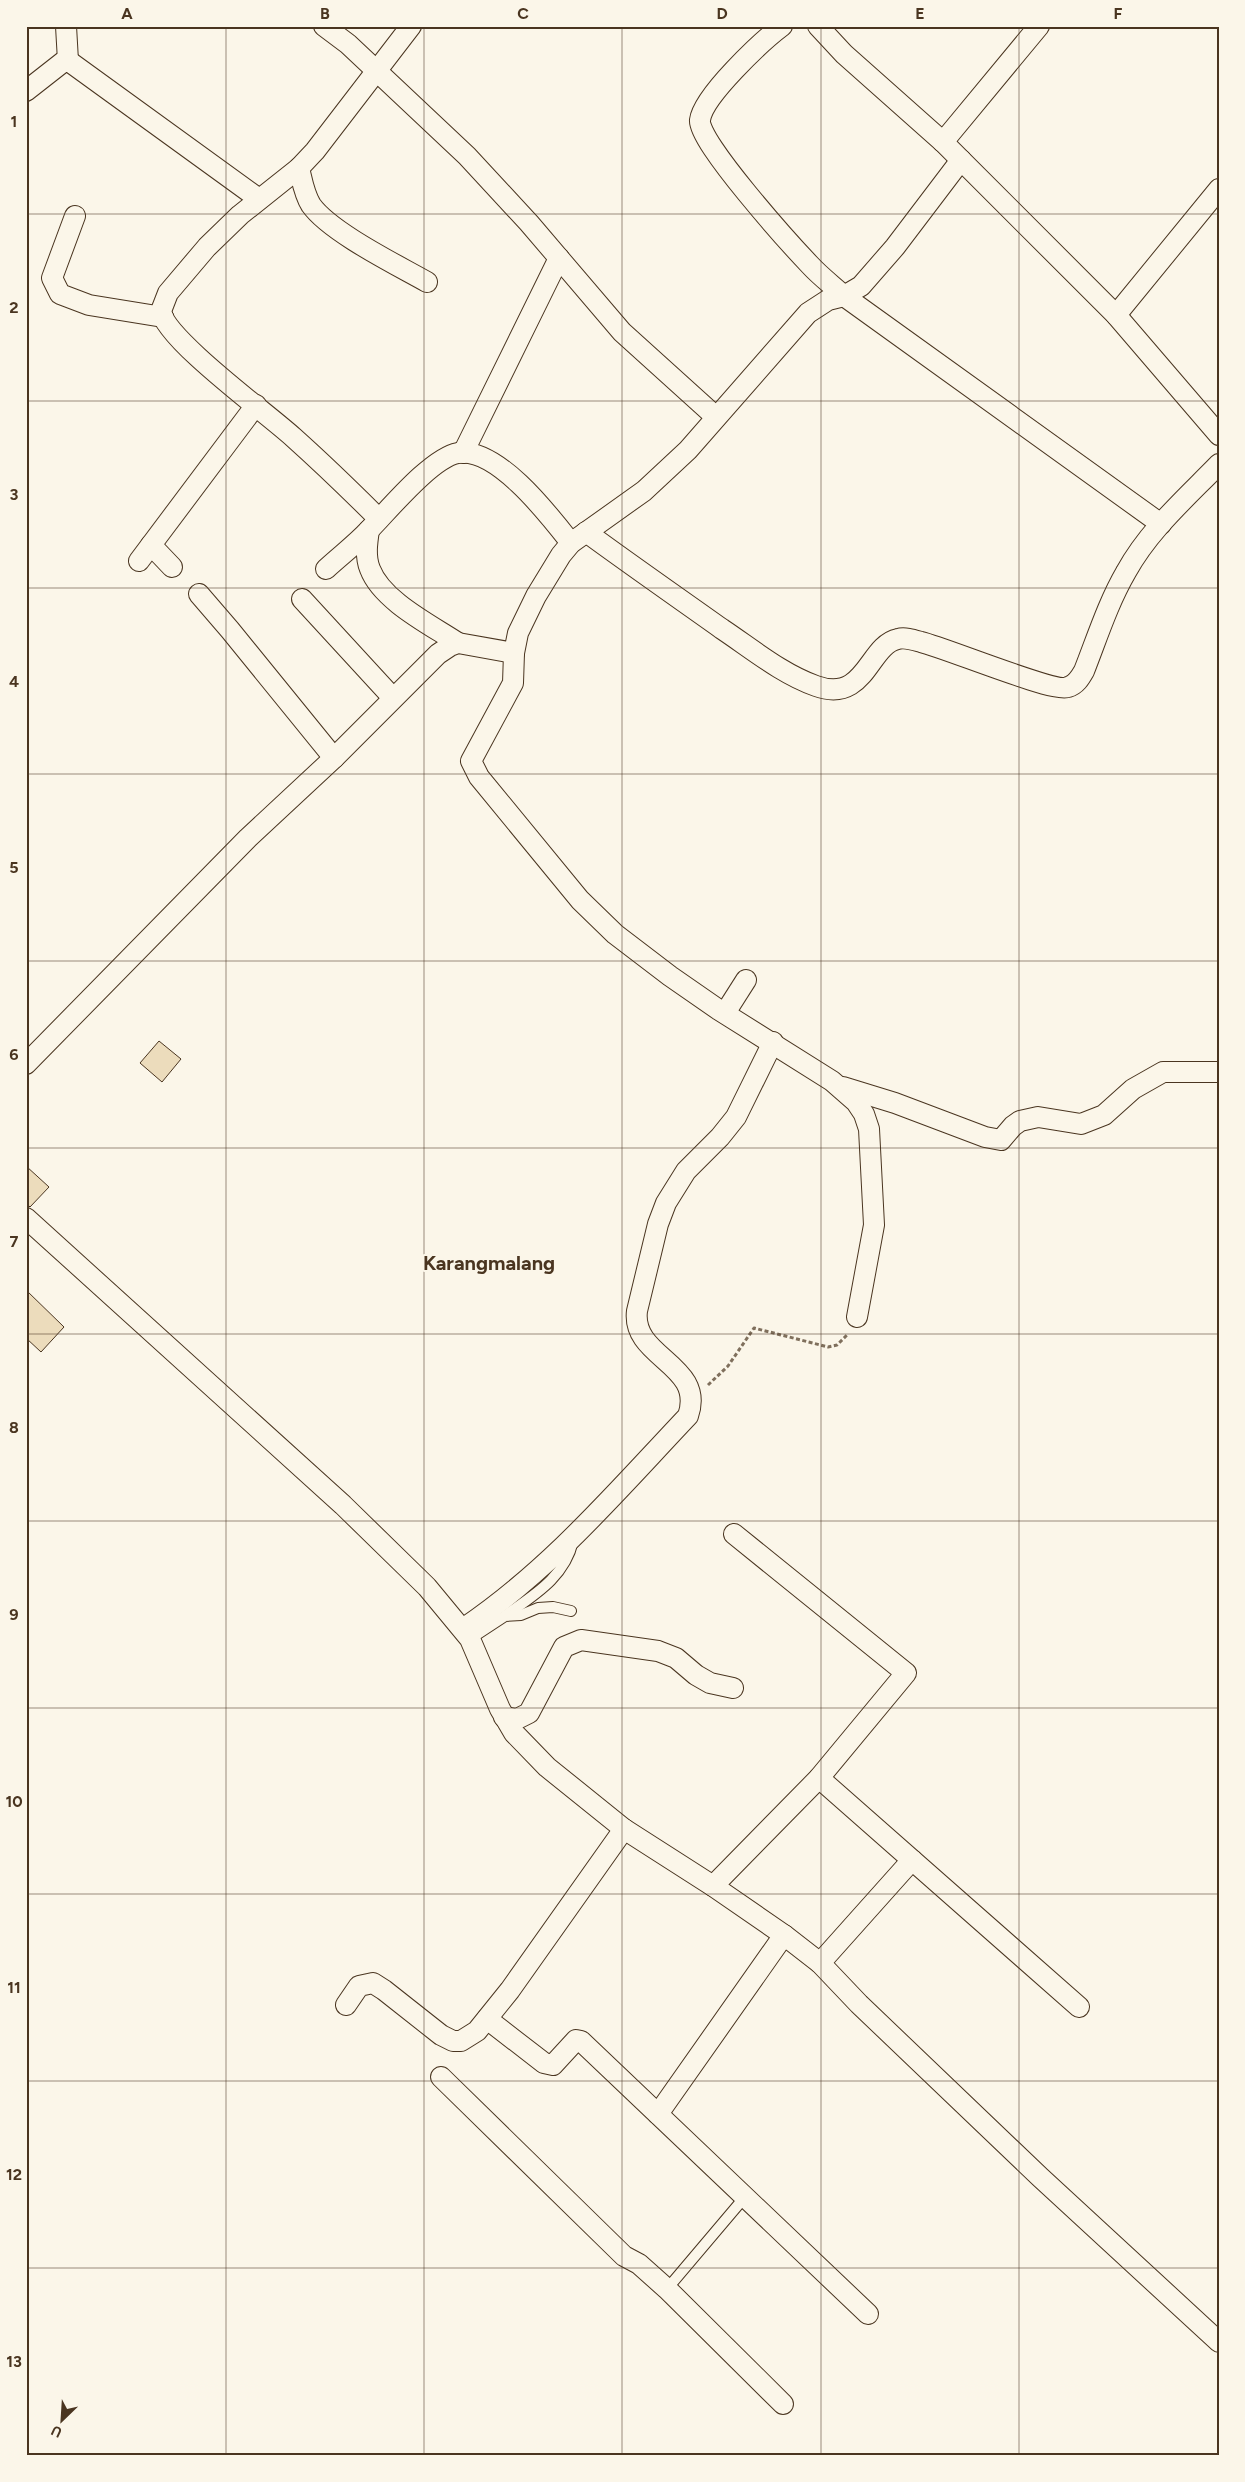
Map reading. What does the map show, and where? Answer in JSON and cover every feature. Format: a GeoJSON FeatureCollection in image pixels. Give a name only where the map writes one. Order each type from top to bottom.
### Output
{"type":"FeatureCollection","features":[{"type":"Feature","properties":{"kind":"street"},"geometry":{"type":"LineString","coordinates":[[66,26],[68,61]]}},
{"type":"Feature","properties":{"kind":"street"},"geometry":{"type":"LineString","coordinates":[[324,26],[348,44],[498,187],[622,332],[716,417]]}},
{"type":"Feature","properties":{"kind":"street"},"geometry":{"type":"LineString","coordinates":[[374,524],[333,474],[184,343],[163,317],[163,303],[182,275],[207,247],[259,199],[299,168],[340,120],[411,26]]}},
{"type":"Feature","properties":{"kind":"street"},"geometry":{"type":"LineString","coordinates":[[782,26],[750,54],[709,101],[700,118],[700,128],[719,158],[810,265],[844,296],[1162,524]]}},
{"type":"Feature","properties":{"kind":"street"},"geometry":{"type":"LineString","coordinates":[[818,26],[844,54],[943,142],[1116,315],[1219,435]]}},
{"type":"Feature","properties":{"kind":"street"},"geometry":{"type":"LineString","coordinates":[[943,142],[1039,26]]}},
{"type":"Feature","properties":{"kind":"street"},"geometry":{"type":"LineString","coordinates":[[26,91],[63,62],[68,61]]}},
{"type":"Feature","properties":{"kind":"street"},"geometry":{"type":"LineString","coordinates":[[68,61],[259,199]]}},
{"type":"Feature","properties":{"kind":"street"},"geometry":{"type":"LineString","coordinates":[[857,1317],[874,1225],[872,1153],[864,1114],[856,1102],[837,1085],[773,1042],[724,1013],[646,959],[597,917],[580,900],[472,766],[474,752],[513,683],[514,653],[518,633],[536,596],[561,555],[579,538],[622,508],[660,477],[688,450],[808,313],[828,300],[844,296],[855,290],[867,280],[961,160]]}},
{"type":"Feature","properties":{"kind":"street"},"geometry":{"type":"LineString","coordinates":[[299,168],[310,204],[320,215],[349,236],[427,282]]}},
{"type":"Feature","properties":{"kind":"street"},"geometry":{"type":"LineString","coordinates":[[1116,315],[1219,188]]}},
{"type":"Feature","properties":{"kind":"street"},"geometry":{"type":"LineString","coordinates":[[75,216],[52,278],[60,294],[89,306],[163,317]]}},
{"type":"Feature","properties":{"kind":"street"},"geometry":{"type":"LineString","coordinates":[[463,453],[559,258]]}},
{"type":"Feature","properties":{"kind":"street"},"geometry":{"type":"LineString","coordinates":[[139,561],[256,405]]}},
{"type":"Feature","properties":{"kind":"street"},"geometry":{"type":"LineString","coordinates":[[326,569],[436,464],[448,456],[463,453],[483,458],[512,478],[579,538],[788,673],[819,687],[832,689],[848,686],[862,676],[887,645],[900,638],[922,642],[958,653],[1046,686],[1065,688],[1074,684],[1080,677],[1108,607],[1126,571],[1162,524],[1219,464]]}},
{"type":"Feature","properties":{"kind":"street"},"geometry":{"type":"LineString","coordinates":[[374,524],[367,557],[369,568],[376,581],[387,594],[458,643],[514,653]]}},
{"type":"Feature","properties":{"kind":"street"},"geometry":{"type":"LineString","coordinates":[[151,545],[172,567]]}},
{"type":"Feature","properties":{"kind":"street"},"geometry":{"type":"LineString","coordinates":[[198,594],[230,630],[334,758]]}},
{"type":"Feature","properties":{"kind":"street"},"geometry":{"type":"LineString","coordinates":[[302,599],[393,698]]}},
{"type":"Feature","properties":{"kind":"street"},"geometry":{"type":"LineString","coordinates":[[26,1064],[248,838],[334,758],[444,649],[458,643]]}},
{"type":"Feature","properties":{"kind":"street"},"geometry":{"type":"LineString","coordinates":[[724,1013],[746,980]]}},
{"type":"Feature","properties":{"kind":"street"},"geometry":{"type":"LineString","coordinates":[[467,1633],[574,1537],[688,1416],[692,1396],[683,1378],[650,1346],[639,1332],[636,1324],[638,1311],[658,1224],[666,1202],[686,1171],[720,1137],[736,1117],[773,1042]]}},
{"type":"Feature","properties":{"kind":"street"},"geometry":{"type":"LineString","coordinates":[[837,1085],[895,1103],[995,1140],[1005,1138],[1016,1123],[1038,1117],[1081,1124],[1104,1115],[1133,1089],[1163,1072],[1219,1072]]}},
{"type":"Feature","properties":{"kind":"street"},"geometry":{"type":"LineString","coordinates":[[26,1218],[343,1505],[427,1587],[467,1633],[502,1713],[514,1732],[546,1767],[624,1829],[714,1886],[820,1963],[859,2004],[1040,2177],[1219,2342]]}},
{"type":"Feature","properties":{"kind":"street"},"geometry":{"type":"LineString","coordinates":[[714,1886],[819,1778],[906,1673],[734,1534]]}},
{"type":"Feature","properties":{"kind":"street"},"geometry":{"type":"LineString","coordinates":[[502,1713],[516,1719],[529,1713],[564,1647],[581,1640],[658,1651],[676,1658],[696,1675],[710,1682],[733,1688]]}},
{"type":"Feature","properties":{"kind":"street"},"geometry":{"type":"LineString","coordinates":[[819,1778],[1079,2007]]}},
{"type":"Feature","properties":{"kind":"street"},"geometry":{"type":"LineString","coordinates":[[346,2005],[359,1986],[373,1983],[441,2035],[454,2041],[461,2041],[476,2031],[487,2019],[624,1829]]}},
{"type":"Feature","properties":{"kind":"street"},"geometry":{"type":"LineString","coordinates":[[820,1963],[912,1860]]}},
{"type":"Feature","properties":{"kind":"street"},"geometry":{"type":"LineString","coordinates":[[658,2114],[784,1935]]}},
{"type":"Feature","properties":{"kind":"street"},"geometry":{"type":"LineString","coordinates":[[487,2019],[544,2063],[553,2065],[576,2040],[581,2041],[868,2314]]}},
{"type":"Feature","properties":{"kind":"street"},"geometry":{"type":"LineString","coordinates":[[441,2077],[624,2256],[639,2264],[667,2289],[783,2404]]}},
{"type":"Feature","properties":{"kind":"lane"},"geometry":{"type":"LineString","coordinates":[[467,1633],[505,1616],[550,1582],[562,1570],[570,1554],[574,1537]]}},
{"type":"Feature","properties":{"kind":"lane"},"geometry":{"type":"LineString","coordinates":[[505,1616],[521,1615],[538,1608],[553,1607],[571,1611]]}},
{"type":"Feature","properties":{"kind":"lane"},"geometry":{"type":"LineString","coordinates":[[667,2289],[744,2198]]}},
{"type":"Feature","properties":{"kind":"path"},"geometry":{"type":"LineString","coordinates":[[692,1396],[707,1386],[728,1366],[754,1328],[833,1347],[847,1335],[857,1317]]}},
{"type":"Feature","properties":{"kind":"building"},"geometry":{"type":"Polygon","coordinates":[[[159,1041],[181,1059],[162,1082],[140,1063],[159,1041]]]}},
{"type":"Feature","properties":{"kind":"building"},"geometry":{"type":"Polygon","coordinates":[[[26,1166],[49,1187],[30,1207],[26,1203],[26,1166]]]}},
{"type":"Feature","properties":{"kind":"building"},"geometry":{"type":"Polygon","coordinates":[[[26,1290],[64,1327],[41,1352],[26,1338],[26,1290]]]}},
{"type":"Feature","properties":{"kind":"district","name":"Karangmalang"},"geometry":{"type":"Point","coordinates":[489,1263]}}]}
